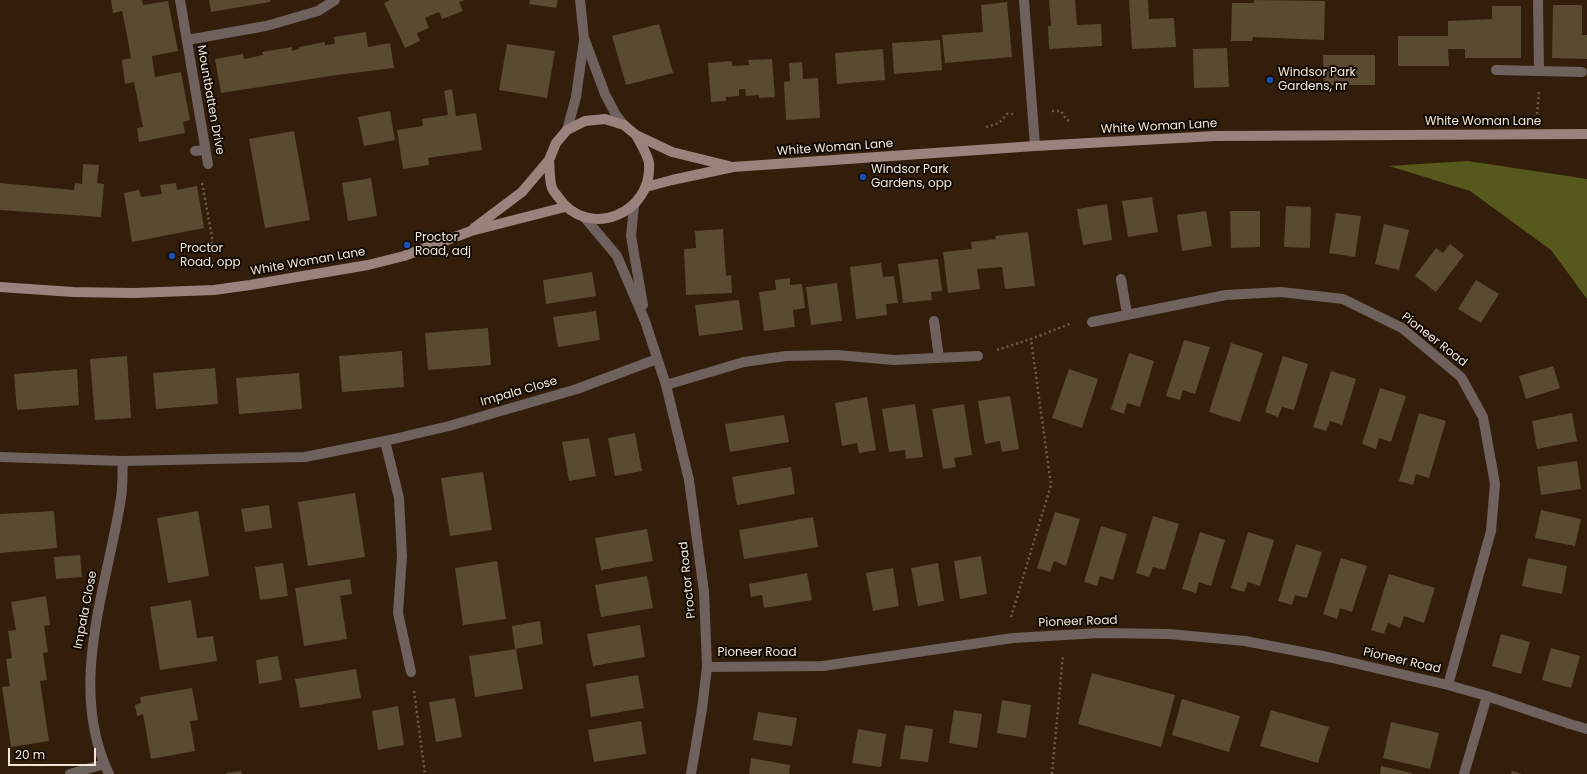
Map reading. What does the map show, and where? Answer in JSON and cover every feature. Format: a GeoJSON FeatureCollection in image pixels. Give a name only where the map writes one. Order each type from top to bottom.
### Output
{"type":"FeatureCollection","features":[{"type":"Feature","properties":{"kind":"street","name":"Mountbatten Drive"},"geometry":{"type":"LineString","coordinates":[[180,0],[187,40],[200,151],[208,164]]}},
{"type":"Feature","properties":{"kind":"street"},"geometry":{"type":"LineString","coordinates":[[567,130],[576,97],[584,38],[580,0]]}},
{"type":"Feature","properties":{"kind":"street"},"geometry":{"type":"LineString","coordinates":[[1024,0],[1035,146]]}},
{"type":"Feature","properties":{"kind":"street"},"geometry":{"type":"LineString","coordinates":[[1538,0],[1539,71]]}},
{"type":"Feature","properties":{"kind":"street","name":"Mountbatten Drive"},"geometry":{"type":"LineString","coordinates":[[187,40],[266,26],[318,11],[331,1]]}},
{"type":"Feature","properties":{"kind":"street"},"geometry":{"type":"LineString","coordinates":[[584,38],[605,94],[616,115],[624,125]]}},
{"type":"Feature","properties":{"kind":"street"},"geometry":{"type":"LineString","coordinates":[[1496,70],[1582,72]]}},
{"type":"Feature","properties":{"kind":"street","name":"White Woman Lane"},"geometry":{"type":"LineString","coordinates":[[471,231],[522,192],[549,160],[556,143],[567,130],[585,121],[605,119],[624,125],[636,135],[672,152],[733,167]]}},
{"type":"Feature","properties":{"kind":"street","name":"White Woman Lane"},"geometry":{"type":"LineString","coordinates":[[646,188],[672,180],[733,167],[1035,146],[1215,136],[1587,134]]}},
{"type":"Feature","properties":{"kind":"street","name":"White Woman Lane"},"geometry":{"type":"LineString","coordinates":[[549,160],[552,188],[566,207],[585,218],[611,218],[634,206],[646,188],[649,162],[636,135]]}},
{"type":"Feature","properties":{"kind":"street","name":"Proctor Road"},"geometry":{"type":"LineString","coordinates":[[634,206],[631,236],[645,321]]}},
{"type":"Feature","properties":{"kind":"street","name":"White Woman Lane"},"geometry":{"type":"LineString","coordinates":[[0,287],[73,292],[126,293],[214,290],[368,265],[404,256],[471,231],[566,207]]}},
{"type":"Feature","properties":{"kind":"street","name":"Proctor Road"},"geometry":{"type":"LineString","coordinates":[[585,218],[617,256],[645,321],[666,385],[689,480],[704,592],[707,667],[702,709],[691,774]]}},
{"type":"Feature","properties":{"kind":"street"},"geometry":{"type":"LineString","coordinates":[[1121,279],[1128,314]]}},
{"type":"Feature","properties":{"kind":"street","name":"Pioneer Road"},"geometry":{"type":"LineString","coordinates":[[1092,322],[1226,295],[1281,292],[1343,299],[1402,328],[1461,377],[1483,417],[1495,484],[1491,531],[1448,685]]}},
{"type":"Feature","properties":{"kind":"street"},"geometry":{"type":"LineString","coordinates":[[934,321],[939,358]]}},
{"type":"Feature","properties":{"kind":"street"},"geometry":{"type":"LineString","coordinates":[[666,385],[744,362],[786,356],[837,355],[894,360],[978,356]]}},
{"type":"Feature","properties":{"kind":"street","name":"Impala Close"},"geometry":{"type":"LineString","coordinates":[[0,457],[123,461],[305,457],[449,426],[577,389],[657,359]]}},
{"type":"Feature","properties":{"kind":"street"},"geometry":{"type":"LineString","coordinates":[[385,441],[399,498],[402,556],[398,613],[411,672]]}},
{"type":"Feature","properties":{"kind":"street","name":"Impala Close"},"geometry":{"type":"LineString","coordinates":[[109,774],[98,746],[90,704],[90,660],[121,496],[123,461]]}},
{"type":"Feature","properties":{"kind":"street","name":"Pioneer Road"},"geometry":{"type":"LineString","coordinates":[[707,667],[823,666],[1013,638],[1100,633],[1169,634],[1245,641],[1328,657],[1448,685],[1487,696],[1587,729]]}},
{"type":"Feature","properties":{"kind":"street"},"geometry":{"type":"LineString","coordinates":[[1464,774],[1487,696]]}},
{"type":"Feature","properties":{"kind":"street"},"geometry":{"type":"LineString","coordinates":[[70,774],[104,764]]}},
{"type":"Feature","properties":{"kind":"path"},"geometry":{"type":"LineString","coordinates":[[1536,134],[1539,71]]}},
{"type":"Feature","properties":{"kind":"path"},"geometry":{"type":"LineString","coordinates":[[981,129],[999,123],[1008,114]]}},
{"type":"Feature","properties":{"kind":"path"},"geometry":{"type":"LineString","coordinates":[[200,151],[212,237],[211,273],[214,290]]}},
{"type":"Feature","properties":{"kind":"path"},"geometry":{"type":"LineString","coordinates":[[978,356],[1031,339],[1090,316],[1092,322]]}},
{"type":"Feature","properties":{"kind":"path"},"geometry":{"type":"LineString","coordinates":[[1013,638],[1012,617],[1051,485],[1031,339]]}},
{"type":"Feature","properties":{"kind":"path"},"geometry":{"type":"LineString","coordinates":[[1052,774],[1063,655],[1062,635]]}},
{"type":"Feature","properties":{"kind":"path"},"geometry":{"type":"LineString","coordinates":[[411,672],[425,774]]}},
{"type":"Feature","properties":{"kind":"shaded area"},"geometry":{"type":"Polygon","coordinates":[[[1468,161],[1587,179],[1587,299],[1551,250],[1470,191],[1389,166],[1468,161]]]}},
{"type":"Feature","properties":{"kind":"building"},"geometry":{"type":"Polygon","coordinates":[[[111,0],[142,0],[143,5],[168,1],[178,51],[152,56],[155,77],[181,72],[190,120],[183,122],[185,133],[139,142],[137,128],[143,127],[134,82],[125,84],[122,60],[131,58],[127,35],[122,11],[113,13],[111,0]]]}},
{"type":"Feature","properties":{"kind":"building"},"geometry":{"type":"Polygon","coordinates":[[[209,0],[270,0],[270,2],[211,12],[209,0]]]}},
{"type":"Feature","properties":{"kind":"building"},"geometry":{"type":"Polygon","coordinates":[[[390,0],[465,0],[459,2],[463,11],[442,19],[439,12],[425,18],[429,28],[417,33],[420,41],[405,48],[384,3],[390,0]]]}},
{"type":"Feature","properties":{"kind":"building"},"geometry":{"type":"Polygon","coordinates":[[[530,0],[558,0],[556,8],[529,4],[530,0]]]}},
{"type":"Feature","properties":{"kind":"building"},"geometry":{"type":"Polygon","coordinates":[[[1049,0],[1075,0],[1077,25],[1101,24],[1102,46],[1049,49],[1048,26],[1051,26],[1049,0]]]}},
{"type":"Feature","properties":{"kind":"building"},"geometry":{"type":"Polygon","coordinates":[[[1129,0],[1148,0],[1149,19],[1174,18],[1176,47],[1132,49],[1129,0]]]}},
{"type":"Feature","properties":{"kind":"building"},"geometry":{"type":"Polygon","coordinates":[[[1254,0],[1325,1],[1324,40],[1253,37],[1252,41],[1231,41],[1232,3],[1254,3],[1254,0]]]}},
{"type":"Feature","properties":{"kind":"building"},"geometry":{"type":"Polygon","coordinates":[[[1007,2],[1012,57],[945,63],[942,35],[983,32],[981,5],[1007,2]]]}},
{"type":"Feature","properties":{"kind":"building"},"geometry":{"type":"Polygon","coordinates":[[[1553,5],[1582,5],[1582,35],[1587,35],[1587,59],[1552,58],[1553,5]]]}},
{"type":"Feature","properties":{"kind":"building"},"geometry":{"type":"Polygon","coordinates":[[[1492,6],[1521,6],[1521,58],[1465,58],[1465,49],[1448,49],[1449,66],[1398,66],[1398,36],[1448,36],[1448,21],[1492,19],[1492,6]]]}},
{"type":"Feature","properties":{"kind":"building"},"geometry":{"type":"Polygon","coordinates":[[[659,24],[673,73],[626,85],[612,36],[659,24]]]}},
{"type":"Feature","properties":{"kind":"building"},"geometry":{"type":"Polygon","coordinates":[[[366,32],[368,47],[390,43],[394,68],[330,76],[221,93],[215,59],[243,54],[244,59],[263,55],[262,52],[292,47],[292,51],[299,49],[299,47],[325,42],[325,45],[335,44],[334,37],[366,32]]]}},
{"type":"Feature","properties":{"kind":"building"},"geometry":{"type":"Polygon","coordinates":[[[940,40],[942,70],[894,74],[892,43],[940,40]]]}},
{"type":"Feature","properties":{"kind":"building"},"geometry":{"type":"Polygon","coordinates":[[[507,44],[555,51],[547,98],[499,90],[507,44]]]}},
{"type":"Feature","properties":{"kind":"building"},"geometry":{"type":"Polygon","coordinates":[[[1227,48],[1229,87],[1194,88],[1193,49],[1227,48]]]}},
{"type":"Feature","properties":{"kind":"building"},"geometry":{"type":"Polygon","coordinates":[[[883,49],[885,80],[837,84],[835,53],[883,49]]]}},
{"type":"Feature","properties":{"kind":"building"},"geometry":{"type":"Polygon","coordinates":[[[1323,55],[1375,55],[1375,85],[1324,85],[1323,55]]]}},
{"type":"Feature","properties":{"kind":"building"},"geometry":{"type":"Polygon","coordinates":[[[772,59],[775,97],[759,98],[759,95],[746,96],[745,89],[739,89],[739,96],[726,97],[726,101],[711,102],[708,63],[732,61],[732,66],[749,65],[748,60],[772,59]]]}},
{"type":"Feature","properties":{"kind":"building"},"geometry":{"type":"Polygon","coordinates":[[[802,62],[803,79],[818,78],[820,118],[786,120],[784,82],[790,81],[789,63],[802,62]]]}},
{"type":"Feature","properties":{"kind":"building"},"geometry":{"type":"Polygon","coordinates":[[[452,89],[456,116],[476,113],[482,150],[428,158],[429,165],[403,169],[397,130],[423,126],[422,119],[448,115],[444,91],[452,89]]]}},
{"type":"Feature","properties":{"kind":"building"},"geometry":{"type":"Polygon","coordinates":[[[390,111],[395,140],[364,146],[358,117],[390,111]]]}},
{"type":"Feature","properties":{"kind":"building"},"geometry":{"type":"Polygon","coordinates":[[[294,131],[310,220],[265,228],[249,139],[294,131]]]}},
{"type":"Feature","properties":{"kind":"building"},"geometry":{"type":"Polygon","coordinates":[[[83,164],[99,165],[97,183],[104,184],[101,217],[0,210],[0,183],[74,190],[75,183],[82,184],[83,164]]]}},
{"type":"Feature","properties":{"kind":"building"},"geometry":{"type":"Polygon","coordinates":[[[371,178],[377,216],[348,221],[342,183],[371,178]]]}},
{"type":"Feature","properties":{"kind":"building"},"geometry":{"type":"Polygon","coordinates":[[[176,183],[177,190],[197,186],[204,228],[132,242],[124,193],[139,190],[141,197],[162,194],[160,185],[176,183]]]}},
{"type":"Feature","properties":{"kind":"building"},"geometry":{"type":"Polygon","coordinates":[[[1152,197],[1158,232],[1128,237],[1122,201],[1152,197]]]}},
{"type":"Feature","properties":{"kind":"building"},"geometry":{"type":"Polygon","coordinates":[[[1107,204],[1112,240],[1083,245],[1077,209],[1107,204]]]}},
{"type":"Feature","properties":{"kind":"building"},"geometry":{"type":"Polygon","coordinates":[[[1286,206],[1311,207],[1310,248],[1284,247],[1286,206]]]}},
{"type":"Feature","properties":{"kind":"building"},"geometry":{"type":"Polygon","coordinates":[[[1206,211],[1212,246],[1182,251],[1177,215],[1206,211]]]}},
{"type":"Feature","properties":{"kind":"building"},"geometry":{"type":"Polygon","coordinates":[[[1230,211],[1260,211],[1260,247],[1231,248],[1230,211]]]}},
{"type":"Feature","properties":{"kind":"building"},"geometry":{"type":"Polygon","coordinates":[[[1336,213],[1361,216],[1355,257],[1329,253],[1336,213]]]}},
{"type":"Feature","properties":{"kind":"building"},"geometry":{"type":"Polygon","coordinates":[[[1384,224],[1409,230],[1399,270],[1375,264],[1384,224]]]}},
{"type":"Feature","properties":{"kind":"building"},"geometry":{"type":"Polygon","coordinates":[[[723,229],[726,276],[731,275],[732,293],[686,295],[684,249],[696,248],[695,231],[723,229]]]}},
{"type":"Feature","properties":{"kind":"building"},"geometry":{"type":"Polygon","coordinates":[[[1028,232],[1035,286],[1005,289],[1002,267],[977,269],[980,289],[948,293],[943,252],[972,249],[971,242],[996,239],[995,236],[1028,232]]]}},
{"type":"Feature","properties":{"kind":"building"},"geometry":{"type":"Polygon","coordinates":[[[1450,244],[1464,255],[1436,292],[1415,276],[1436,248],[1443,253],[1450,244]]]}},
{"type":"Feature","properties":{"kind":"building"},"geometry":{"type":"Polygon","coordinates":[[[938,259],[942,291],[931,292],[932,300],[903,303],[898,264],[938,259]]]}},
{"type":"Feature","properties":{"kind":"building"},"geometry":{"type":"Polygon","coordinates":[[[881,263],[883,277],[894,276],[898,303],[886,304],[887,315],[856,319],[850,267],[881,263]]]}},
{"type":"Feature","properties":{"kind":"building"},"geometry":{"type":"Polygon","coordinates":[[[592,272],[596,296],[546,304],[543,280],[592,272]]]}},
{"type":"Feature","properties":{"kind":"building"},"geometry":{"type":"Polygon","coordinates":[[[790,278],[790,285],[802,284],[805,308],[793,310],[795,327],[764,331],[759,292],[776,290],[775,280],[790,278]]]}},
{"type":"Feature","properties":{"kind":"building"},"geometry":{"type":"Polygon","coordinates":[[[1476,280],[1499,294],[1481,323],[1458,309],[1476,280]]]}},
{"type":"Feature","properties":{"kind":"building"},"geometry":{"type":"Polygon","coordinates":[[[837,283],[842,321],[811,325],[806,287],[837,283]]]}},
{"type":"Feature","properties":{"kind":"building"},"geometry":{"type":"Polygon","coordinates":[[[739,300],[743,330],[699,336],[695,305],[739,300]]]}},
{"type":"Feature","properties":{"kind":"building"},"geometry":{"type":"Polygon","coordinates":[[[596,311],[600,340],[558,347],[553,317],[596,311]]]}},
{"type":"Feature","properties":{"kind":"building"},"geometry":{"type":"Polygon","coordinates":[[[488,328],[491,365],[428,370],[425,333],[488,328]]]}},
{"type":"Feature","properties":{"kind":"building"},"geometry":{"type":"Polygon","coordinates":[[[1184,340],[1210,347],[1195,394],[1183,390],[1180,400],[1166,396],[1184,340]]]}},
{"type":"Feature","properties":{"kind":"building"},"geometry":{"type":"Polygon","coordinates":[[[1231,343],[1263,353],[1240,422],[1209,412],[1231,343]]]}},
{"type":"Feature","properties":{"kind":"building"},"geometry":{"type":"Polygon","coordinates":[[[402,351],[404,387],[342,392],[339,356],[402,351]]]}},
{"type":"Feature","properties":{"kind":"building"},"geometry":{"type":"Polygon","coordinates":[[[1129,353],[1154,361],[1140,407],[1127,403],[1124,414],[1111,409],[1129,353]]]}},
{"type":"Feature","properties":{"kind":"building"},"geometry":{"type":"Polygon","coordinates":[[[127,356],[131,418],[95,420],[90,359],[127,356]]]}},
{"type":"Feature","properties":{"kind":"building"},"geometry":{"type":"Polygon","coordinates":[[[1283,356],[1308,364],[1294,410],[1282,407],[1278,417],[1265,412],[1283,356]]]}},
{"type":"Feature","properties":{"kind":"building"},"geometry":{"type":"Polygon","coordinates":[[[1553,366],[1560,388],[1526,399],[1519,376],[1553,366]]]}},
{"type":"Feature","properties":{"kind":"building"},"geometry":{"type":"Polygon","coordinates":[[[215,368],[218,404],[156,409],[153,373],[215,368]]]}},
{"type":"Feature","properties":{"kind":"building"},"geometry":{"type":"Polygon","coordinates":[[[77,369],[79,405],[17,410],[14,374],[77,369]]]}},
{"type":"Feature","properties":{"kind":"building"},"geometry":{"type":"Polygon","coordinates":[[[1069,369],[1098,379],[1082,428],[1052,418],[1069,369]]]}},
{"type":"Feature","properties":{"kind":"building"},"geometry":{"type":"Polygon","coordinates":[[[1331,371],[1356,379],[1342,425],[1330,421],[1326,431],[1313,427],[1331,371]]]}},
{"type":"Feature","properties":{"kind":"building"},"geometry":{"type":"Polygon","coordinates":[[[299,373],[302,409],[239,414],[236,378],[299,373]]]}},
{"type":"Feature","properties":{"kind":"building"},"geometry":{"type":"Polygon","coordinates":[[[1380,388],[1406,396],[1391,442],[1379,438],[1376,449],[1362,444],[1380,388]]]}},
{"type":"Feature","properties":{"kind":"building"},"geometry":{"type":"Polygon","coordinates":[[[1010,396],[1019,449],[1002,452],[1000,441],[985,444],[978,401],[1010,396]]]}},
{"type":"Feature","properties":{"kind":"building"},"geometry":{"type":"Polygon","coordinates":[[[867,397],[876,450],[859,453],[857,443],[842,446],[835,403],[867,397]]]}},
{"type":"Feature","properties":{"kind":"building"},"geometry":{"type":"Polygon","coordinates":[[[915,404],[923,457],[906,459],[905,450],[889,452],[882,409],[915,404]]]}},
{"type":"Feature","properties":{"kind":"building"},"geometry":{"type":"Polygon","coordinates":[[[964,404],[972,455],[954,458],[956,467],[943,469],[932,409],[964,404]]]}},
{"type":"Feature","properties":{"kind":"building"},"geometry":{"type":"Polygon","coordinates":[[[1419,413],[1446,421],[1429,478],[1416,474],[1413,485],[1399,481],[1419,413]]]}},
{"type":"Feature","properties":{"kind":"building"},"geometry":{"type":"Polygon","coordinates":[[[1572,413],[1577,441],[1537,449],[1532,421],[1572,413]]]}},
{"type":"Feature","properties":{"kind":"building"},"geometry":{"type":"Polygon","coordinates":[[[784,415],[789,442],[730,452],[725,424],[784,415]]]}},
{"type":"Feature","properties":{"kind":"building"},"geometry":{"type":"Polygon","coordinates":[[[635,433],[642,471],[615,476],[608,438],[635,433]]]}},
{"type":"Feature","properties":{"kind":"building"},"geometry":{"type":"Polygon","coordinates":[[[589,438],[596,476],[569,481],[562,442],[589,438]]]}},
{"type":"Feature","properties":{"kind":"building"},"geometry":{"type":"Polygon","coordinates":[[[1577,461],[1581,489],[1541,495],[1537,467],[1577,461]]]}},
{"type":"Feature","properties":{"kind":"building"},"geometry":{"type":"Polygon","coordinates":[[[791,467],[795,494],[737,505],[732,477],[791,467]]]}},
{"type":"Feature","properties":{"kind":"building"},"geometry":{"type":"Polygon","coordinates":[[[483,472],[492,530],[450,536],[441,478],[483,472]]]}},
{"type":"Feature","properties":{"kind":"building"},"geometry":{"type":"Polygon","coordinates":[[[355,493],[365,557],[308,566],[298,502],[355,493]]]}},
{"type":"Feature","properties":{"kind":"building"},"geometry":{"type":"Polygon","coordinates":[[[269,505],[272,528],[245,532],[241,509],[269,505]]]}},
{"type":"Feature","properties":{"kind":"building"},"geometry":{"type":"Polygon","coordinates":[[[1541,510],[1581,519],[1575,546],[1535,538],[1541,510]]]}},
{"type":"Feature","properties":{"kind":"building"},"geometry":{"type":"Polygon","coordinates":[[[54,511],[57,548],[0,553],[0,514],[54,511]]]}},
{"type":"Feature","properties":{"kind":"building"},"geometry":{"type":"Polygon","coordinates":[[[198,511],[209,576],[168,583],[157,518],[198,511]]]}},
{"type":"Feature","properties":{"kind":"building"},"geometry":{"type":"Polygon","coordinates":[[[1055,512],[1080,519],[1066,566],[1054,561],[1050,572],[1037,568],[1055,512]]]}},
{"type":"Feature","properties":{"kind":"building"},"geometry":{"type":"Polygon","coordinates":[[[1153,516],[1179,524],[1165,570],[1153,567],[1149,577],[1136,573],[1153,516]]]}},
{"type":"Feature","properties":{"kind":"building"},"geometry":{"type":"Polygon","coordinates":[[[813,517],[818,547],[744,559],[739,530],[813,517]]]}},
{"type":"Feature","properties":{"kind":"building"},"geometry":{"type":"Polygon","coordinates":[[[1101,526],[1127,534],[1113,580],[1100,576],[1097,586],[1084,582],[1101,526]]]}},
{"type":"Feature","properties":{"kind":"building"},"geometry":{"type":"Polygon","coordinates":[[[647,529],[653,561],[601,570],[595,538],[647,529]]]}},
{"type":"Feature","properties":{"kind":"building"},"geometry":{"type":"Polygon","coordinates":[[[1200,532],[1225,540],[1211,586],[1199,582],[1196,593],[1182,589],[1200,532]]]}},
{"type":"Feature","properties":{"kind":"building"},"geometry":{"type":"Polygon","coordinates":[[[1248,532],[1274,540],[1260,586],[1248,582],[1244,592],[1231,588],[1248,532]]]}},
{"type":"Feature","properties":{"kind":"building"},"geometry":{"type":"Polygon","coordinates":[[[1296,544],[1322,552],[1307,598],[1295,595],[1292,605],[1278,601],[1296,544]]]}},
{"type":"Feature","properties":{"kind":"building"},"geometry":{"type":"Polygon","coordinates":[[[80,555],[82,577],[56,579],[54,557],[80,555]]]}},
{"type":"Feature","properties":{"kind":"building"},"geometry":{"type":"Polygon","coordinates":[[[981,556],[987,594],[960,599],[954,561],[981,556]]]}},
{"type":"Feature","properties":{"kind":"building"},"geometry":{"type":"Polygon","coordinates":[[[1341,558],[1367,566],[1352,612],[1340,608],[1337,619],[1323,614],[1341,558]]]}},
{"type":"Feature","properties":{"kind":"building"},"geometry":{"type":"Polygon","coordinates":[[[1528,558],[1567,566],[1562,594],[1522,586],[1528,558]]]}},
{"type":"Feature","properties":{"kind":"building"},"geometry":{"type":"Polygon","coordinates":[[[497,561],[506,619],[463,625],[455,568],[497,561]]]}},
{"type":"Feature","properties":{"kind":"building"},"geometry":{"type":"Polygon","coordinates":[[[283,563],[288,596],[260,600],[255,567],[283,563]]]}},
{"type":"Feature","properties":{"kind":"building"},"geometry":{"type":"Polygon","coordinates":[[[938,563],[944,601],[918,606],[911,568],[938,563]]]}},
{"type":"Feature","properties":{"kind":"building"},"geometry":{"type":"Polygon","coordinates":[[[893,568],[899,606],[873,611],[866,573],[893,568]]]}},
{"type":"Feature","properties":{"kind":"building"},"geometry":{"type":"Polygon","coordinates":[[[807,573],[812,600],[764,608],[762,595],[751,597],[749,584],[807,573]]]}},
{"type":"Feature","properties":{"kind":"building"},"geometry":{"type":"Polygon","coordinates":[[[1389,574],[1435,588],[1424,623],[1404,616],[1400,628],[1388,623],[1384,634],[1371,630],[1389,574]]]}},
{"type":"Feature","properties":{"kind":"building"},"geometry":{"type":"Polygon","coordinates":[[[647,576],[653,608],[601,617],[595,585],[647,576]]]}},
{"type":"Feature","properties":{"kind":"building"},"geometry":{"type":"Polygon","coordinates":[[[350,579],[352,594],[340,596],[347,639],[304,646],[295,588],[350,579]]]}},
{"type":"Feature","properties":{"kind":"building"},"geometry":{"type":"Polygon","coordinates":[[[46,596],[50,625],[44,626],[48,652],[43,653],[47,680],[40,681],[49,741],[11,747],[2,687],[10,686],[6,659],[12,658],[8,631],[16,630],[11,602],[46,596]]]}},
{"type":"Feature","properties":{"kind":"building"},"geometry":{"type":"Polygon","coordinates":[[[191,600],[197,638],[213,636],[217,661],[160,670],[150,607],[191,600]]]}},
{"type":"Feature","properties":{"kind":"building"},"geometry":{"type":"Polygon","coordinates":[[[540,621],[543,644],[515,649],[512,626],[540,621]]]}},
{"type":"Feature","properties":{"kind":"building"},"geometry":{"type":"Polygon","coordinates":[[[640,625],[645,657],[593,666],[587,634],[640,625]]]}},
{"type":"Feature","properties":{"kind":"building"},"geometry":{"type":"Polygon","coordinates":[[[1501,634],[1530,642],[1521,674],[1492,666],[1501,634]]]}},
{"type":"Feature","properties":{"kind":"building"},"geometry":{"type":"Polygon","coordinates":[[[1551,648],[1580,656],[1571,688],[1542,680],[1551,648]]]}},
{"type":"Feature","properties":{"kind":"building"},"geometry":{"type":"Polygon","coordinates":[[[516,649],[523,689],[475,697],[469,656],[516,649]]]}},
{"type":"Feature","properties":{"kind":"building"},"geometry":{"type":"Polygon","coordinates":[[[278,656],[282,680],[259,684],[256,660],[278,656]]]}},
{"type":"Feature","properties":{"kind":"building"},"geometry":{"type":"Polygon","coordinates":[[[356,669],[361,698],[300,708],[295,679],[356,669]]]}},
{"type":"Feature","properties":{"kind":"building"},"geometry":{"type":"Polygon","coordinates":[[[1092,673],[1175,695],[1161,747],[1078,724],[1092,673]]]}},
{"type":"Feature","properties":{"kind":"building"},"geometry":{"type":"Polygon","coordinates":[[[638,675],[644,708],[591,717],[586,684],[638,675]]]}},
{"type":"Feature","properties":{"kind":"building"},"geometry":{"type":"Polygon","coordinates":[[[192,688],[198,720],[190,721],[195,751],[151,759],[143,714],[137,716],[135,705],[141,703],[140,697],[192,688]]]}},
{"type":"Feature","properties":{"kind":"building"},"geometry":{"type":"Polygon","coordinates":[[[455,698],[462,737],[436,742],[429,702],[455,698]]]}},
{"type":"Feature","properties":{"kind":"building"},"geometry":{"type":"Polygon","coordinates":[[[1182,699],[1240,716],[1229,752],[1172,735],[1182,699]]]}},
{"type":"Feature","properties":{"kind":"building"},"geometry":{"type":"Polygon","coordinates":[[[1002,700],[1031,705],[1026,738],[997,733],[1002,700]]]}},
{"type":"Feature","properties":{"kind":"building"},"geometry":{"type":"Polygon","coordinates":[[[398,706],[404,745],[378,750],[372,711],[398,706]]]}},
{"type":"Feature","properties":{"kind":"building"},"geometry":{"type":"Polygon","coordinates":[[[954,710],[982,714],[977,748],[949,743],[954,710]]]}},
{"type":"Feature","properties":{"kind":"building"},"geometry":{"type":"Polygon","coordinates":[[[1271,710],[1329,727],[1318,763],[1260,746],[1271,710]]]}},
{"type":"Feature","properties":{"kind":"building"},"geometry":{"type":"Polygon","coordinates":[[[758,712],[797,718],[792,746],[753,740],[758,712]]]}},
{"type":"Feature","properties":{"kind":"building"},"geometry":{"type":"Polygon","coordinates":[[[641,721],[646,754],[594,762],[588,730],[641,721]]]}},
{"type":"Feature","properties":{"kind":"building"},"geometry":{"type":"Polygon","coordinates":[[[1391,722],[1439,733],[1430,769],[1383,758],[1391,722]]]}},
{"type":"Feature","properties":{"kind":"building"},"geometry":{"type":"Polygon","coordinates":[[[905,725],[933,729],[928,762],[900,759],[905,725]]]}},
{"type":"Feature","properties":{"kind":"building"},"geometry":{"type":"Polygon","coordinates":[[[858,729],[886,734],[881,767],[852,763],[858,729]]]}},
{"type":"Feature","properties":{"kind":"building"},"geometry":{"type":"Polygon","coordinates":[[[751,758],[790,765],[789,774],[749,774],[751,758]]]}},
{"type":"Feature","properties":{"kind":"building"},"geometry":{"type":"Polygon","coordinates":[[[1381,766],[1412,773],[1412,774],[1380,774],[1381,766]]]}},
{"type":"Feature","properties":{"kind":"building"},"geometry":{"type":"Polygon","coordinates":[[[241,771],[242,774],[226,774],[226,773],[241,771]]]}},
{"type":"Feature","properties":{"kind":"building"},"geometry":{"type":"Polygon","coordinates":[[[1512,771],[1522,774],[1511,774],[1512,771]]]}},
{"type":"Feature","properties":{"kind":"place","name":"Windsor Park Gardens, nr"},"geometry":{"type":"Point","coordinates":[1270,80]}},
{"type":"Feature","properties":{"kind":"place","name":"Windsor Park Gardens, opp"},"geometry":{"type":"Point","coordinates":[863,177]}},
{"type":"Feature","properties":{"kind":"place","name":"Proctor Road, adj"},"geometry":{"type":"Point","coordinates":[407,245]}},
{"type":"Feature","properties":{"kind":"place","name":"Proctor Road, opp"},"geometry":{"type":"Point","coordinates":[172,256]}}]}
